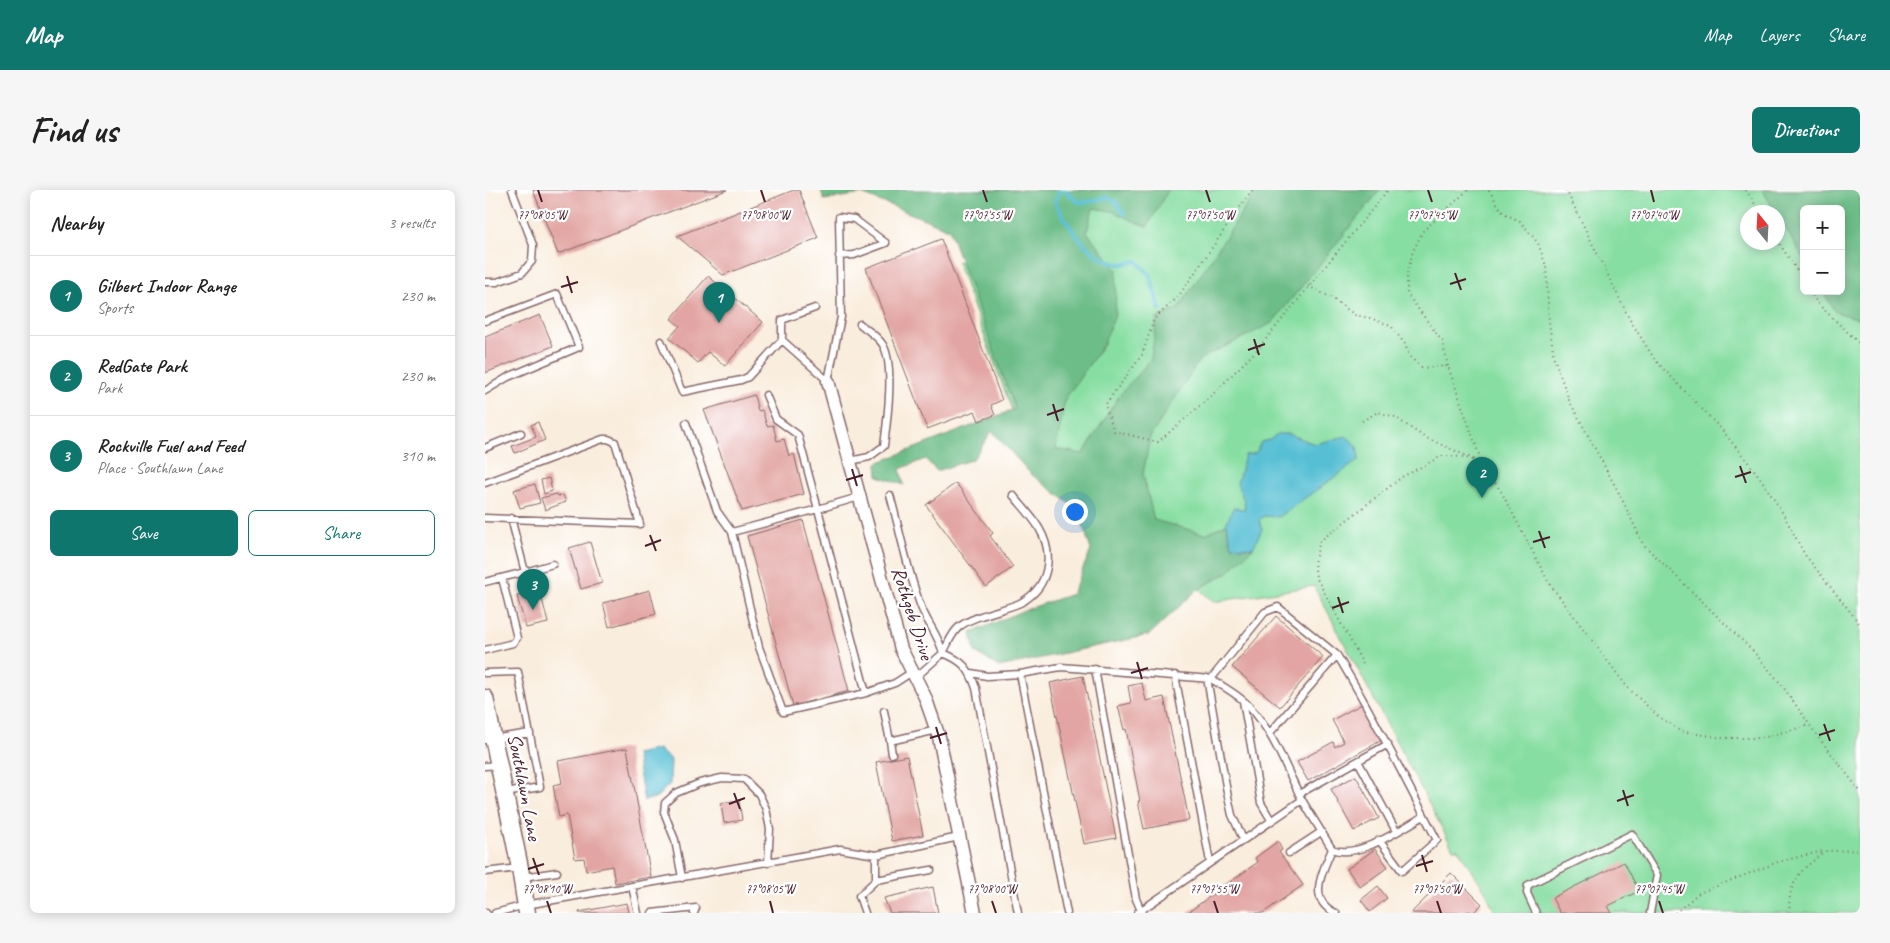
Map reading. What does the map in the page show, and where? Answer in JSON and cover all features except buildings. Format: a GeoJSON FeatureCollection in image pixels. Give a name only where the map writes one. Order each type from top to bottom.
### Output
{"type":"FeatureCollection","features":[{"type":"Feature","properties":{"kind":"street","name":"Rothgeb Drive"},"geometry":{"type":"LineString","coordinates":[[828,381],[901,650],[925,697],[937,730],[975,913]]}},
{"type":"Feature","properties":{"kind":"street","name":"Southlawn Lane"},"geometry":{"type":"LineString","coordinates":[[485,698],[492,766],[505,793],[527,909]]}},
{"type":"Feature","properties":{"kind":"lane"},"geometry":{"type":"LineString","coordinates":[[485,282],[497,282],[522,273],[532,261],[533,245],[512,190]]}},
{"type":"Feature","properties":{"kind":"lane"},"geometry":{"type":"LineString","coordinates":[[828,381],[841,318],[839,256],[839,217],[854,219],[885,243],[854,254],[839,256]]}},
{"type":"Feature","properties":{"kind":"lane"},"geometry":{"type":"LineString","coordinates":[[485,321],[557,294],[579,347],[508,377],[485,391]]}},
{"type":"Feature","properties":{"kind":"lane"},"geometry":{"type":"LineString","coordinates":[[661,341],[682,392],[741,380],[748,377],[782,340],[782,320],[815,308]]}},
{"type":"Feature","properties":{"kind":"lane"},"geometry":{"type":"LineString","coordinates":[[850,461],[869,457],[884,446],[888,406],[888,356],[883,344],[860,324]]}},
{"type":"Feature","properties":{"kind":"lane"},"geometry":{"type":"LineString","coordinates":[[782,340],[828,381]]}},
{"type":"Feature","properties":{"kind":"lane"},"geometry":{"type":"LineString","coordinates":[[766,395],[776,419],[798,435],[866,692]]}},
{"type":"Feature","properties":{"kind":"lane"},"geometry":{"type":"LineString","coordinates":[[686,423],[717,511],[732,532],[759,647],[783,712],[866,692],[914,675],[943,653],[952,634],[961,626],[1021,602],[1032,594],[1044,581],[1048,548],[1039,527],[1013,495]]}},
{"type":"Feature","properties":{"kind":"lane"},"geometry":{"type":"LineString","coordinates":[[485,448],[521,433]]}},
{"type":"Feature","properties":{"kind":"lane"},"geometry":{"type":"LineString","coordinates":[[485,483],[603,439],[609,439],[615,442],[640,524],[485,518]]}},
{"type":"Feature","properties":{"kind":"lane"},"geometry":{"type":"LineString","coordinates":[[890,495],[920,604],[928,622],[939,639],[943,653]]}},
{"type":"Feature","properties":{"kind":"lane"},"geometry":{"type":"LineString","coordinates":[[732,532],[859,498]]}},
{"type":"Feature","properties":{"kind":"lane"},"geometry":{"type":"LineString","coordinates":[[511,518],[525,572]]}},
{"type":"Feature","properties":{"kind":"lane"},"geometry":{"type":"LineString","coordinates":[[485,582],[553,564]]}},
{"type":"Feature","properties":{"kind":"lane"},"geometry":{"type":"LineString","coordinates":[[485,650],[513,643],[517,638],[502,578]]}},
{"type":"Feature","properties":{"kind":"lane"},"geometry":{"type":"LineString","coordinates":[[1243,839],[1232,815],[1227,792],[1209,679],[1265,612],[1278,607],[1337,655],[1355,684],[1437,840],[1401,870],[1379,840]]}},
{"type":"Feature","properties":{"kind":"lane"},"geometry":{"type":"LineString","coordinates":[[943,653],[958,659],[971,673],[976,688],[1018,913]]}},
{"type":"Feature","properties":{"kind":"lane"},"geometry":{"type":"LineString","coordinates":[[1269,734],[1337,655]]}},
{"type":"Feature","properties":{"kind":"lane"},"geometry":{"type":"LineString","coordinates":[[971,673],[987,676],[1020,674],[1061,667],[1209,679],[1249,706],[1269,734],[1300,797],[1332,849],[1339,852],[1355,851],[1424,816]]}},
{"type":"Feature","properties":{"kind":"lane"},"geometry":{"type":"LineString","coordinates":[[1095,670],[1136,899],[1140,912],[1271,820],[1300,797],[1387,744]]}},
{"type":"Feature","properties":{"kind":"lane"},"geometry":{"type":"LineString","coordinates":[[485,673],[518,672],[540,787],[505,793]]}},
{"type":"Feature","properties":{"kind":"lane"},"geometry":{"type":"LineString","coordinates":[[1020,674],[1067,913]]}},
{"type":"Feature","properties":{"kind":"lane"},"geometry":{"type":"LineString","coordinates":[[1175,675],[1210,862]]}},
{"type":"Feature","properties":{"kind":"lane"},"geometry":{"type":"LineString","coordinates":[[1243,701],[1259,796],[1271,820]]}},
{"type":"Feature","properties":{"kind":"lane"},"geometry":{"type":"LineString","coordinates":[[884,711],[892,754]]}},
{"type":"Feature","properties":{"kind":"lane"},"geometry":{"type":"LineString","coordinates":[[890,741],[937,730]]}},
{"type":"Feature","properties":{"kind":"lane"},"geometry":{"type":"LineString","coordinates":[[490,739],[530,733]]}},
{"type":"Feature","properties":{"kind":"lane"},"geometry":{"type":"LineString","coordinates":[[1357,761],[1396,831]]}},
{"type":"Feature","properties":{"kind":"lane"},"geometry":{"type":"LineString","coordinates":[[682,878],[675,840],[664,812],[665,803],[676,793],[700,783],[723,778],[744,779],[759,794],[766,809],[770,829],[768,863]]}},
{"type":"Feature","properties":{"kind":"lane"},"geometry":{"type":"LineString","coordinates":[[1289,853],[1321,832]]}},
{"type":"Feature","properties":{"kind":"lane"},"geometry":{"type":"LineString","coordinates":[[1536,913],[1527,893],[1528,885],[1631,834],[1657,875],[1650,913]]}},
{"type":"Feature","properties":{"kind":"lane"},"geometry":{"type":"LineString","coordinates":[[495,913],[527,909],[633,886],[840,849],[876,855],[959,838]]}},
{"type":"Feature","properties":{"kind":"lane"},"geometry":{"type":"LineString","coordinates":[[1332,849],[1318,889],[1321,901],[1326,909],[1336,913]]}},
{"type":"Feature","properties":{"kind":"lane"},"geometry":{"type":"LineString","coordinates":[[876,855],[876,880]]}},
{"type":"Feature","properties":{"kind":"lane"},"geometry":{"type":"LineString","coordinates":[[865,913],[859,896],[876,880],[931,870]]}},
{"type":"Feature","properties":{"kind":"lane"},"geometry":{"type":"LineString","coordinates":[[485,872],[557,872]]}},
{"type":"Feature","properties":{"kind":"lane"},"geometry":{"type":"LineString","coordinates":[[633,886],[638,913]]}},
{"type":"Feature","properties":{"kind":"lane"},"geometry":{"type":"LineString","coordinates":[[652,913],[696,908],[693,913]]}},
{"type":"Feature","properties":{"kind":"path"},"geometry":{"type":"LineString","coordinates":[[1252,190],[1178,297],[1154,319],[1142,355],[1105,405],[1114,431],[1158,442],[1209,398],[1257,350],[1388,190]]}},
{"type":"Feature","properties":{"kind":"path"},"geometry":{"type":"LineString","coordinates":[[1468,190],[1423,231],[1413,251],[1407,274],[1407,294],[1442,341],[1448,366],[1482,463],[1502,493],[1549,583],[1628,688],[1658,716],[1680,730],[1723,738],[1762,738],[1809,725]]}},
{"type":"Feature","properties":{"kind":"path"},"geometry":{"type":"LineString","coordinates":[[1489,190],[1503,213],[1520,221],[1538,243],[1546,266],[1549,322],[1554,358],[1569,400],[1621,496],[1643,544],[1753,651],[1781,684],[1809,725],[1860,791]]}},
{"type":"Feature","properties":{"kind":"path"},"geometry":{"type":"LineString","coordinates":[[1566,190],[1630,320],[1655,360],[1723,431],[1759,476],[1782,512],[1805,555],[1860,624]]}},
{"type":"Feature","properties":{"kind":"path"},"geometry":{"type":"LineString","coordinates":[[1746,190],[1756,205]]}},
{"type":"Feature","properties":{"kind":"path"},"geometry":{"type":"LineString","coordinates":[[1784,250],[1800,275]]}},
{"type":"Feature","properties":{"kind":"path"},"geometry":{"type":"LineString","coordinates":[[1308,286],[1332,298],[1355,315],[1370,318],[1391,326],[1405,344],[1409,356],[1422,368],[1448,366]]}},
{"type":"Feature","properties":{"kind":"path"},"geometry":{"type":"LineString","coordinates":[[1812,295],[1817,303],[1860,344]]}},
{"type":"Feature","properties":{"kind":"path"},"geometry":{"type":"LineString","coordinates":[[1362,422],[1378,412],[1395,417],[1423,436],[1482,463]]}},
{"type":"Feature","properties":{"kind":"path"},"geometry":{"type":"LineString","coordinates":[[1363,664],[1316,577],[1315,563],[1320,541],[1402,476],[1442,456],[1463,457],[1482,463]]}},
{"type":"Feature","properties":{"kind":"path"},"geometry":{"type":"LineString","coordinates":[[1675,913],[1699,893],[1778,862],[1823,851],[1860,850]]}},
{"type":"Feature","properties":{"kind":"path"},"geometry":{"type":"LineString","coordinates":[[1790,913],[1789,900],[1796,879],[1803,869],[1823,851]]}},
{"type":"Feature","properties":{"kind":"green space"},"geometry":{"type":"Polygon","coordinates":[[[821,190],[1168,190],[1147,227],[1112,211],[1093,208],[1087,232],[1117,270],[1115,315],[1103,345],[1065,399],[1056,449],[1083,454],[1119,396],[1151,359],[1157,318],[1178,309],[1257,190],[1380,190],[1272,323],[1200,359],[1150,437],[1143,474],[1154,520],[1205,534],[1226,524],[1232,546],[1253,548],[1227,573],[1197,590],[1149,635],[999,667],[975,652],[971,633],[1022,611],[1072,594],[1091,550],[1078,510],[1031,474],[992,431],[973,459],[937,471],[925,459],[900,469],[904,485],[878,476],[877,463],[1015,409],[949,229],[862,194],[824,200],[821,190]]]}},
{"type":"Feature","properties":{"kind":"green space"},"geometry":{"type":"Polygon","coordinates":[[[974,190],[1860,190],[1860,913],[1495,913],[1486,892],[1458,849],[1453,849],[1314,586],[1213,602],[1012,410],[957,262],[995,247],[974,190]]]}},
{"type":"Feature","properties":{"kind":"green space"},"geometry":{"type":"Polygon","coordinates":[[[1762,190],[1860,190],[1860,319],[1835,312],[1825,295],[1845,295],[1845,205],[1800,205],[1800,253],[1785,227],[1785,205],[1772,205],[1762,190]]]}},
{"type":"Feature","properties":{"kind":"water"},"geometry":{"type":"Polygon","coordinates":[[[1277,434],[1289,434],[1315,444],[1346,436],[1357,446],[1359,460],[1278,517],[1264,516],[1259,520],[1262,529],[1253,548],[1232,546],[1226,524],[1233,508],[1245,509],[1244,500],[1237,484],[1245,455],[1256,453],[1261,442],[1270,440],[1277,434]]]}},
{"type":"Feature","properties":{"kind":"water"},"geometry":{"type":"Polygon","coordinates":[[[658,749],[671,760],[670,784],[657,797],[644,801],[636,754],[658,749]]]}},
{"type":"Feature","properties":{"kind":"waterway"},"geometry":{"type":"LineString","coordinates":[[1060,190],[1055,202],[1080,240],[1107,261],[1120,264],[1137,261],[1150,275],[1160,310]]}},
{"type":"Feature","properties":{"kind":"waterway"},"geometry":{"type":"LineString","coordinates":[[1065,190],[1078,202],[1089,202],[1106,197],[1115,201],[1124,214]]}},
{"type":"Feature","properties":{"kind":"place","name":"Gilbert Indoor Range"},"geometry":{"type":"Point","coordinates":[719,323]}},
{"type":"Feature","properties":{"kind":"place","name":"RedGate Park"},"geometry":{"type":"Point","coordinates":[1482,498]}},
{"type":"Feature","properties":{"kind":"place","name":"Rockville Fuel and Feed"},"geometry":{"type":"Point","coordinates":[533,610]}}]}
